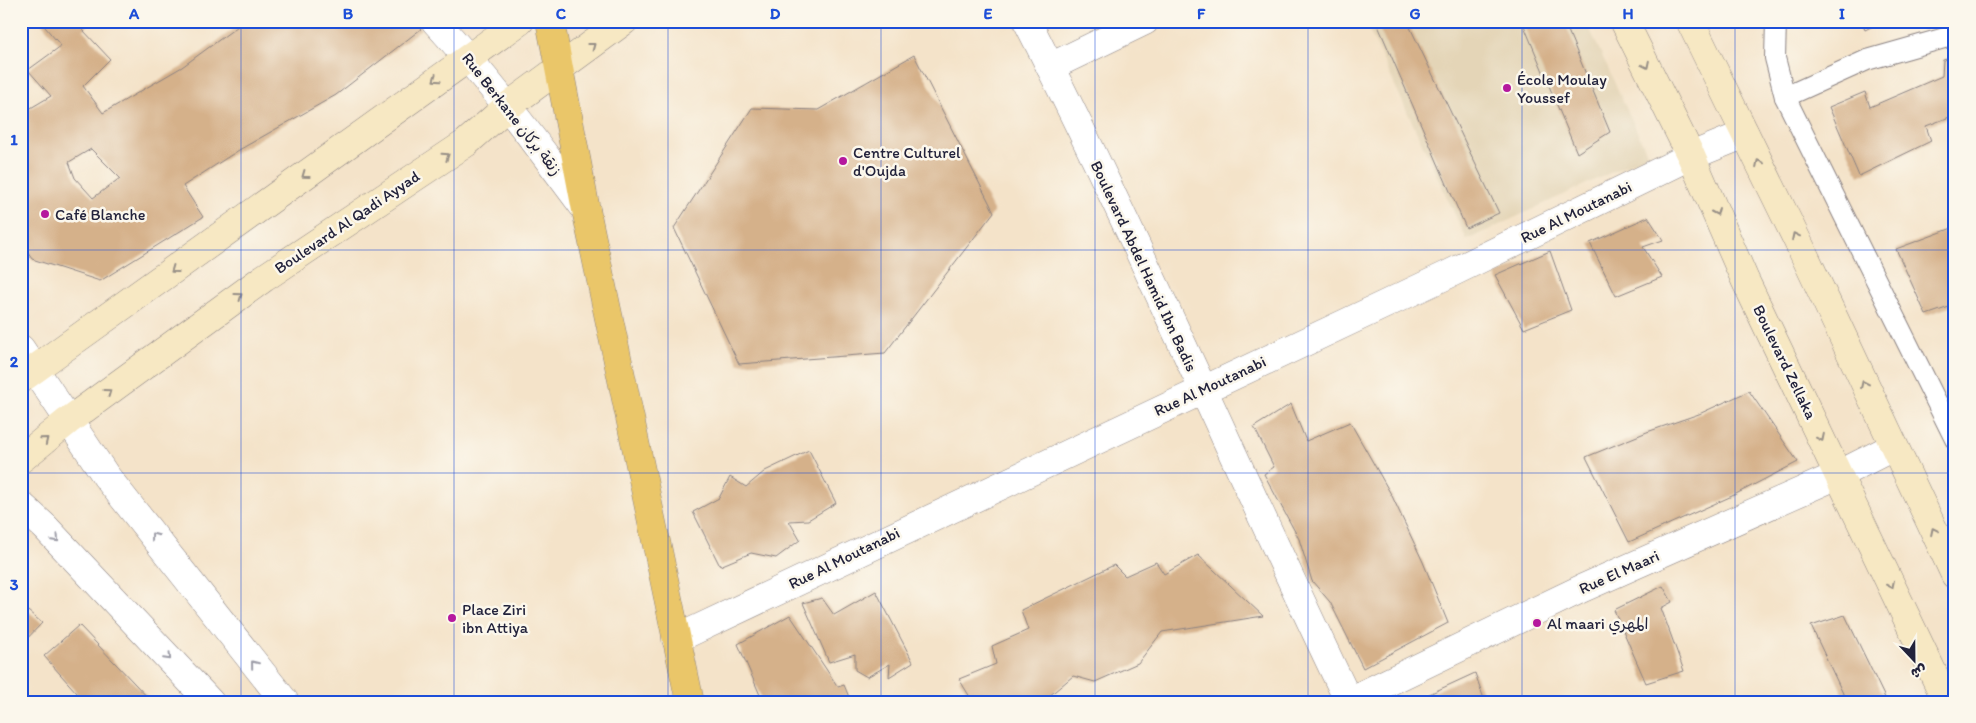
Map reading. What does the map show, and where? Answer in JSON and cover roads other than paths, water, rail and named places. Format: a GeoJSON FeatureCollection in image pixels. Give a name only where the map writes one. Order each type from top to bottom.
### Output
{"type":"FeatureCollection","features":[{"type":"Feature","properties":{"kind":"main road"},"geometry":{"type":"LineString","coordinates":[[26,366],[520,21]]}},
{"type":"Feature","properties":{"kind":"main road"},"geometry":{"type":"LineString","coordinates":[[550,21],[586,210],[690,702]]}},
{"type":"Feature","properties":{"kind":"main road","name":"Boulevard Al Qadi Ayyad"},"geometry":{"type":"LineString","coordinates":[[21,459],[68,421],[264,278],[466,143],[508,106],[560,70],[624,21]]}},
{"type":"Feature","properties":{"kind":"main road","name":"Boulevard Zellaka"},"geometry":{"type":"LineString","coordinates":[[1624,21],[1692,156],[1746,280],[1947,702]]}},
{"type":"Feature","properties":{"kind":"main road"},"geometry":{"type":"LineString","coordinates":[[1690,21],[1802,250],[1893,447],[1955,574]]}},
{"type":"Feature","properties":{"kind":"street","name":"Rue Berkane زنقة بركان"},"geometry":{"type":"LineString","coordinates":[[435,21],[468,57],[508,106],[586,210]]}},
{"type":"Feature","properties":{"kind":"street","name":"Boulevard Abdel Hamid Ibn Badis"},"geometry":{"type":"LineString","coordinates":[[1027,21],[1128,228],[1348,702]]}},
{"type":"Feature","properties":{"kind":"street"},"geometry":{"type":"LineString","coordinates":[[1050,67],[1145,21]]}},
{"type":"Feature","properties":{"kind":"street","name":"Rue Al Moutanabi"},"geometry":{"type":"LineString","coordinates":[[676,639],[1692,156],[1745,134]]}},
{"type":"Feature","properties":{"kind":"street"},"geometry":{"type":"LineString","coordinates":[[26,366],[68,421],[106,476],[285,702]]}},
{"type":"Feature","properties":{"kind":"street","name":"Rue El Maari"},"geometry":{"type":"LineString","coordinates":[[1348,702],[1583,588],[1838,475],[1893,447]]}},
{"type":"Feature","properties":{"kind":"street"},"geometry":{"type":"LineString","coordinates":[[21,505],[46,528],[210,702]]}},
{"type":"Feature","properties":{"kind":"lane"},"geometry":{"type":"LineString","coordinates":[[1776,21],[1775,58],[1785,97],[1950,415],[1955,439]]}},
{"type":"Feature","properties":{"kind":"lane"},"geometry":{"type":"LineString","coordinates":[[1785,97],[1867,60],[1955,34]]}},
{"type":"Feature","properties":{"kind":"place","name":"École Moulay Youssef"},"geometry":{"type":"Point","coordinates":[1507,88]}},
{"type":"Feature","properties":{"kind":"place","name":"Centre Culturel d'Oujda"},"geometry":{"type":"Point","coordinates":[843,161]}},
{"type":"Feature","properties":{"kind":"place","name":"Café Blanche"},"geometry":{"type":"Point","coordinates":[45,214]}},
{"type":"Feature","properties":{"kind":"place","name":"Place Ziri ibn Attiya"},"geometry":{"type":"Point","coordinates":[452,618]}},
{"type":"Feature","properties":{"kind":"place","name":"Al maari المهري"},"geometry":{"type":"Point","coordinates":[1537,623]}}]}
